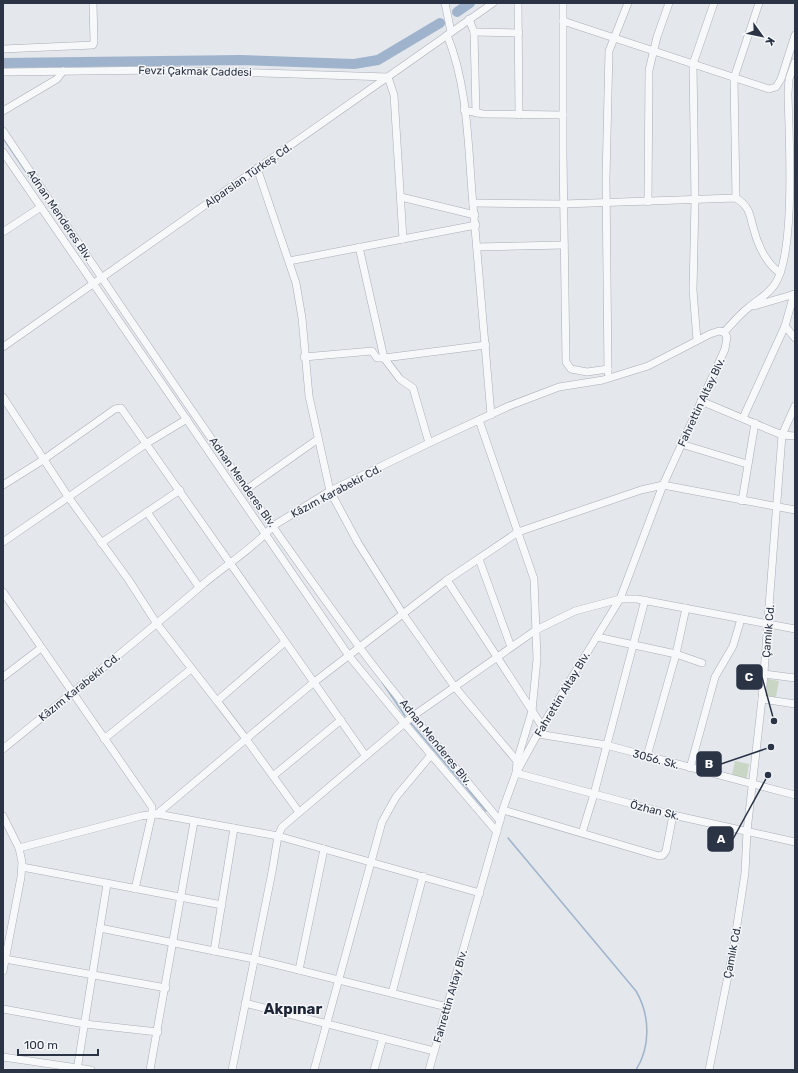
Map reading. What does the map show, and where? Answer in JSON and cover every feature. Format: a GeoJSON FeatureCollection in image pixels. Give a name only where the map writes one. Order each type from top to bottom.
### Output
{"type":"FeatureCollection","features":[{"type":"Feature","properties":{"kind":"street"},"geometry":{"type":"LineString","coordinates":[[3,49],[92,45],[94,42],[93,3]]}},
{"type":"Feature","properties":{"kind":"street"},"geometry":{"type":"LineString","coordinates":[[444,3],[449,33],[459,72],[464,110],[476,225],[491,415]]}},
{"type":"Feature","properties":{"kind":"street","name":"Alparslan Türkeş Cd."},"geometry":{"type":"LineString","coordinates":[[3,347],[102,279],[257,168],[493,3]]}},
{"type":"Feature","properties":{"kind":"street"},"geometry":{"type":"LineString","coordinates":[[518,3],[519,115]]}},
{"type":"Feature","properties":{"kind":"street"},"geometry":{"type":"LineString","coordinates":[[563,3],[563,204],[566,362],[571,369],[587,372],[608,369]]}},
{"type":"Feature","properties":{"kind":"street"},"geometry":{"type":"LineString","coordinates":[[608,379],[606,203],[609,51],[628,3]]}},
{"type":"Feature","properties":{"kind":"street"},"geometry":{"type":"LineString","coordinates":[[648,202],[649,70],[669,3]]}},
{"type":"Feature","properties":{"kind":"street"},"geometry":{"type":"LineString","coordinates":[[697,340],[693,290],[695,201],[693,64],[714,3]]}},
{"type":"Feature","properties":{"kind":"street"},"geometry":{"type":"LineString","coordinates":[[736,198],[734,78],[759,3]]}},
{"type":"Feature","properties":{"kind":"street"},"geometry":{"type":"LineString","coordinates":[[469,19],[474,32],[476,112]]}},
{"type":"Feature","properties":{"kind":"street"},"geometry":{"type":"LineString","coordinates":[[563,21],[760,88],[769,89],[776,87],[781,80],[795,35]]}},
{"type":"Feature","properties":{"kind":"street"},"geometry":{"type":"LineString","coordinates":[[474,32],[519,33]]}},
{"type":"Feature","properties":{"kind":"street"},"geometry":{"type":"LineString","coordinates":[[724,332],[748,307],[763,297],[775,284],[780,273],[788,235],[788,94],[789,79],[795,62]]}},
{"type":"Feature","properties":{"kind":"street","name":"Fevzi Çakmak Caddesi"},"geometry":{"type":"LineString","coordinates":[[3,72],[200,70],[388,77]]}},
{"type":"Feature","properties":{"kind":"street"},"geometry":{"type":"LineString","coordinates":[[3,111],[57,79],[63,71]]}},
{"type":"Feature","properties":{"kind":"street"},"geometry":{"type":"LineString","coordinates":[[388,77],[394,95],[403,239]]}},
{"type":"Feature","properties":{"kind":"street"},"geometry":{"type":"LineString","coordinates":[[464,110],[519,115],[563,115]]}},
{"type":"Feature","properties":{"kind":"street","name":"Adnan Menderes Blv."},"geometry":{"type":"LineString","coordinates":[[3,131],[102,279],[247,489],[360,648],[413,716],[500,821]]}},
{"type":"Feature","properties":{"kind":"street","name":"Adnan Menderes Blv."},"geometry":{"type":"LineString","coordinates":[[3,152],[349,656],[497,832]]}},
{"type":"Feature","properties":{"kind":"street"},"geometry":{"type":"LineString","coordinates":[[257,168],[289,261],[299,300],[309,396],[330,491],[358,543],[403,614],[454,686],[517,761]]}},
{"type":"Feature","properties":{"kind":"street"},"geometry":{"type":"LineString","coordinates":[[401,197],[475,215]]}},
{"type":"Feature","properties":{"kind":"street"},"geometry":{"type":"LineString","coordinates":[[473,203],[563,204],[695,201],[736,198],[746,204],[751,215],[754,231],[767,260],[772,267],[780,273]]}},
{"type":"Feature","properties":{"kind":"street"},"geometry":{"type":"LineString","coordinates":[[3,232],[41,207]]}},
{"type":"Feature","properties":{"kind":"street"},"geometry":{"type":"LineString","coordinates":[[289,261],[476,225]]}},
{"type":"Feature","properties":{"kind":"street"},"geometry":{"type":"LineString","coordinates":[[477,247],[564,246]]}},
{"type":"Feature","properties":{"kind":"street"},"geometry":{"type":"LineString","coordinates":[[359,247],[384,358],[400,379],[413,388],[429,443]]}},
{"type":"Feature","properties":{"kind":"street"},"geometry":{"type":"LineString","coordinates":[[748,307],[795,294]]}},
{"type":"Feature","properties":{"kind":"street"},"geometry":{"type":"LineString","coordinates":[[743,418],[785,326],[795,294]]}},
{"type":"Feature","properties":{"kind":"street"},"geometry":{"type":"LineString","coordinates":[[785,326],[795,338]]}},
{"type":"Feature","properties":{"kind":"street","name":"Kâzım Karabekir Cd."},"geometry":{"type":"LineString","coordinates":[[3,749],[266,534],[273,526],[330,491],[479,420],[559,387],[608,379],[648,366],[710,334],[719,331],[724,332]]}},
{"type":"Feature","properties":{"kind":"street","name":"Fahrettin Altay Blv."},"geometry":{"type":"LineString","coordinates":[[429,1070],[503,810],[516,773],[542,726],[620,598],[663,485],[725,349],[727,337],[724,332]]}},
{"type":"Feature","properties":{"kind":"street"},"geometry":{"type":"LineString","coordinates":[[304,357],[372,351],[377,358],[384,358],[486,345]]}},
{"type":"Feature","properties":{"kind":"street"},"geometry":{"type":"LineString","coordinates":[[3,397],[43,460],[157,624],[246,739],[299,812]]}},
{"type":"Feature","properties":{"kind":"street"},"geometry":{"type":"LineString","coordinates":[[701,400],[782,435],[795,436]]}},
{"type":"Feature","properties":{"kind":"street","name":"Çamlık Cd."},"geometry":{"type":"LineString","coordinates":[[709,1070],[737,929],[745,873],[747,831],[762,699],[778,508],[782,435],[795,406]]}},
{"type":"Feature","properties":{"kind":"street"},"geometry":{"type":"LineString","coordinates":[[3,484],[43,460],[117,408],[123,410],[314,684],[366,755]]}},
{"type":"Feature","properties":{"kind":"street"},"geometry":{"type":"LineString","coordinates":[[3,542],[147,444],[187,419]]}},
{"type":"Feature","properties":{"kind":"street"},"geometry":{"type":"LineString","coordinates":[[479,420],[534,579],[537,659],[532,711],[517,761],[516,773]]}},
{"type":"Feature","properties":{"kind":"street"},"geometry":{"type":"LineString","coordinates":[[742,501],[755,423]]}},
{"type":"Feature","properties":{"kind":"street"},"geometry":{"type":"LineString","coordinates":[[247,489],[318,439]]}},
{"type":"Feature","properties":{"kind":"street"},"geometry":{"type":"LineString","coordinates":[[682,444],[747,464]]}},
{"type":"Feature","properties":{"kind":"street"},"geometry":{"type":"LineString","coordinates":[[135,889],[155,814],[314,684],[403,614],[447,580],[518,532],[641,490],[663,485],[795,510]]}},
{"type":"Feature","properties":{"kind":"street"},"geometry":{"type":"LineString","coordinates":[[101,543],[180,490]]}},
{"type":"Feature","properties":{"kind":"street"},"geometry":{"type":"LineString","coordinates":[[148,512],[200,587]]}},
{"type":"Feature","properties":{"kind":"street"},"geometry":{"type":"LineString","coordinates":[[479,559],[511,647]]}},
{"type":"Feature","properties":{"kind":"street"},"geometry":{"type":"LineString","coordinates":[[447,580],[542,726]]}},
{"type":"Feature","properties":{"kind":"street"},"geometry":{"type":"LineString","coordinates":[[3,592],[151,805],[155,814]]}},
{"type":"Feature","properties":{"kind":"street"},"geometry":{"type":"LineString","coordinates":[[232,1070],[278,836],[282,827],[404,723],[454,686],[536,630],[575,611],[620,598],[645,600],[795,629]]}},
{"type":"Feature","properties":{"kind":"street"},"geometry":{"type":"LineString","coordinates":[[582,833],[594,794],[645,600]]}},
{"type":"Feature","properties":{"kind":"street"},"geometry":{"type":"LineString","coordinates":[[647,756],[676,654],[686,608]]}},
{"type":"Feature","properties":{"kind":"street"},"geometry":{"type":"LineString","coordinates":[[690,768],[715,677],[733,646],[741,619]]}},
{"type":"Feature","properties":{"kind":"street"},"geometry":{"type":"LineString","coordinates":[[597,637],[676,654],[702,663]]}},
{"type":"Feature","properties":{"kind":"street"},"geometry":{"type":"LineString","coordinates":[[217,701],[285,642]]}},
{"type":"Feature","properties":{"kind":"street"},"geometry":{"type":"LineString","coordinates":[[3,677],[41,648]]}},
{"type":"Feature","properties":{"kind":"street"},"geometry":{"type":"LineString","coordinates":[[104,739],[191,669]]}},
{"type":"Feature","properties":{"kind":"street"},"geometry":{"type":"LineString","coordinates":[[764,674],[795,678]]}},
{"type":"Feature","properties":{"kind":"street"},"geometry":{"type":"LineString","coordinates":[[762,699],[795,704]]}},
{"type":"Feature","properties":{"kind":"street"},"geometry":{"type":"LineString","coordinates":[[273,776],[341,720]]}},
{"type":"Feature","properties":{"kind":"street","name":"3056. Sk."},"geometry":{"type":"LineString","coordinates":[[538,734],[606,746],[795,795]]}},
{"type":"Feature","properties":{"kind":"street"},"geometry":{"type":"LineString","coordinates":[[314,1070],[340,979],[370,861],[382,822],[389,807],[431,755]]}},
{"type":"Feature","properties":{"kind":"street","name":"Özhan Sk."},"geometry":{"type":"LineString","coordinates":[[516,773],[673,815],[795,842]]}},
{"type":"Feature","properties":{"kind":"street"},"geometry":{"type":"LineString","coordinates":[[503,810],[662,855],[666,848],[673,815]]}},
{"type":"Feature","properties":{"kind":"street"},"geometry":{"type":"LineString","coordinates":[[19,848],[141,816],[155,814],[278,836],[480,893]]}},
{"type":"Feature","properties":{"kind":"street"},"geometry":{"type":"LineString","coordinates":[[3,816],[19,848],[22,868],[3,972]]}},
{"type":"Feature","properties":{"kind":"street"},"geometry":{"type":"LineString","coordinates":[[150,1070],[182,898],[194,822]]}},
{"type":"Feature","properties":{"kind":"street"},"geometry":{"type":"LineString","coordinates":[[214,950],[234,828]]}},
{"type":"Feature","properties":{"kind":"street"},"geometry":{"type":"LineString","coordinates":[[299,970],[324,849]]}},
{"type":"Feature","properties":{"kind":"street"},"geometry":{"type":"LineString","coordinates":[[22,868],[222,905]]}},
{"type":"Feature","properties":{"kind":"street"},"geometry":{"type":"LineString","coordinates":[[392,993],[423,876]]}},
{"type":"Feature","properties":{"kind":"street"},"geometry":{"type":"LineString","coordinates":[[77,1069],[82,1030],[85,1024],[107,884]]}},
{"type":"Feature","properties":{"kind":"street"},"geometry":{"type":"LineString","coordinates":[[100,928],[254,959],[340,979],[447,1007]]}},
{"type":"Feature","properties":{"kind":"street"},"geometry":{"type":"LineString","coordinates":[[5,959],[166,988]]}},
{"type":"Feature","properties":{"kind":"street"},"geometry":{"type":"LineString","coordinates":[[245,1003],[434,1051]]}},
{"type":"Feature","properties":{"kind":"street"},"geometry":{"type":"LineString","coordinates":[[3,1009],[85,1024],[158,1032]]}},
{"type":"Feature","properties":{"kind":"street"},"geometry":{"type":"LineString","coordinates":[[374,1070],[383,1038]]}},
{"type":"Feature","properties":{"kind":"street"},"geometry":{"type":"LineString","coordinates":[[3,1057],[91,1070]]}},
{"type":"Feature","properties":{"kind":"street"},"geometry":{"type":"LineString","coordinates":[[31,1070],[32,1062]]}},
{"type":"Feature","properties":{"kind":"green space"},"geometry":{"type":"Polygon","coordinates":[[[768,679],[779,681],[776,697],[765,696],[768,679]]]}},
{"type":"Feature","properties":{"kind":"green space"},"geometry":{"type":"Polygon","coordinates":[[[735,761],[749,764],[746,782],[731,779],[735,761]]]}},
{"type":"Feature","properties":{"kind":"waterway"},"geometry":{"type":"LineString","coordinates":[[457,12],[470,3]]}},
{"type":"Feature","properties":{"kind":"waterway"},"geometry":{"type":"LineString","coordinates":[[3,63],[241,60],[354,64],[378,60],[440,23]]}},
{"type":"Feature","properties":{"kind":"waterway"},"geometry":{"type":"LineString","coordinates":[[3,138],[35,185]]}},
{"type":"Feature","properties":{"kind":"waterway"},"geometry":{"type":"LineString","coordinates":[[382,682],[405,716]]}},
{"type":"Feature","properties":{"kind":"waterway"},"geometry":{"type":"LineString","coordinates":[[410,722],[486,811]]}},
{"type":"Feature","properties":{"kind":"waterway"},"geometry":{"type":"LineString","coordinates":[[508,838],[636,991],[641,1000],[647,1030],[644,1051],[636,1070]]}},
{"type":"Feature","properties":{"kind":"place","name":"C"},"geometry":{"type":"Point","coordinates":[774,721]}},
{"type":"Feature","properties":{"kind":"place","name":"B"},"geometry":{"type":"Point","coordinates":[771,747]}},
{"type":"Feature","properties":{"kind":"place","name":"A"},"geometry":{"type":"Point","coordinates":[768,775]}},
{"type":"Feature","properties":{"kind":"district","name":"Akpınar"},"geometry":{"type":"Point","coordinates":[293,1009]}}]}
